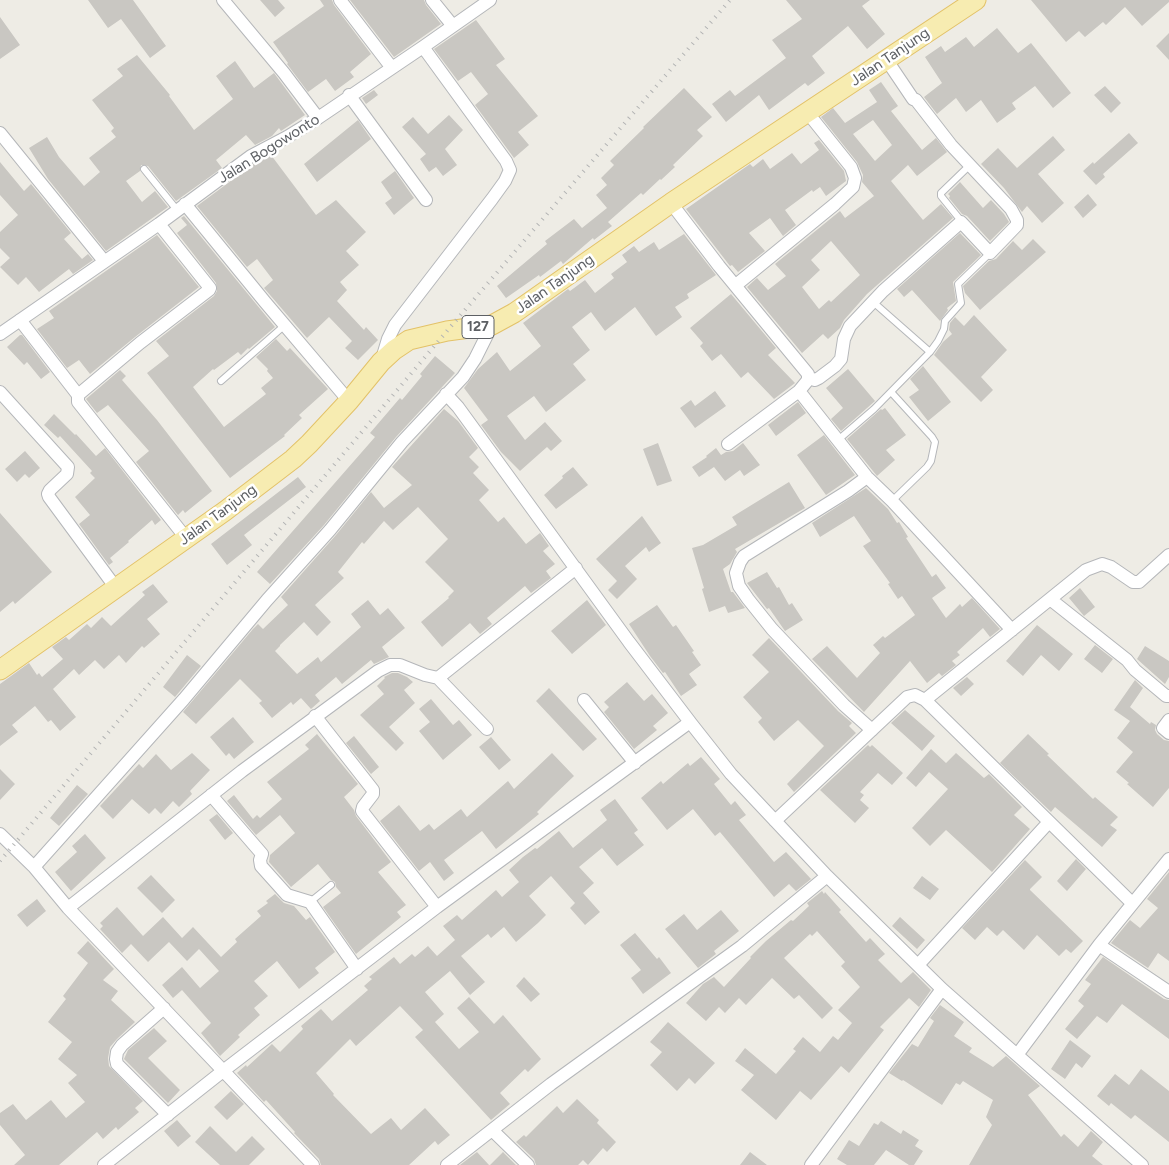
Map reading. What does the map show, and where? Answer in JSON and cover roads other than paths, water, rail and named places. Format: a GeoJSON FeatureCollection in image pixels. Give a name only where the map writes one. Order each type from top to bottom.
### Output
{"type":"FeatureCollection","features":[{"type":"Feature","properties":{"kind":"main road","name":"Jalan Tanjung"},"geometry":{"type":"LineString","coordinates":[[0,670],[186,538],[293,459],[349,401],[381,362],[409,340],[447,331],[492,325],[514,312],[671,203],[976,0]]}},
{"type":"Feature","properties":{"kind":"street"},"geometry":{"type":"LineString","coordinates":[[223,0],[284,73],[318,118]]}},
{"type":"Feature","properties":{"kind":"street"},"geometry":{"type":"LineString","coordinates":[[340,0],[392,68]]}},
{"type":"Feature","properties":{"kind":"street"},"geometry":{"type":"LineString","coordinates":[[432,0],[453,26]]}},
{"type":"Feature","properties":{"kind":"street","name":"Jalan Bogowonto"},"geometry":{"type":"LineString","coordinates":[[0,334],[158,224],[251,156],[318,118],[490,0]]}},
{"type":"Feature","properties":{"kind":"street"},"geometry":{"type":"LineString","coordinates":[[381,362],[388,339],[395,325],[492,199],[505,181],[510,170],[506,161],[423,47]]}},
{"type":"Feature","properties":{"kind":"street"},"geometry":{"type":"LineString","coordinates":[[671,203],[809,378],[815,380],[820,378],[835,366],[840,359],[844,338],[850,326],[872,301],[962,222],[990,253],[1016,229],[1018,220],[1011,209],[952,145],[916,100],[913,99],[886,60]]}},
{"type":"Feature","properties":{"kind":"street"},"geometry":{"type":"LineString","coordinates":[[349,96],[426,200]]}},
{"type":"Feature","properties":{"kind":"street"},"geometry":{"type":"LineString","coordinates":[[736,285],[853,187],[855,178],[851,167],[807,112]]}},
{"type":"Feature","properties":{"kind":"street"},"geometry":{"type":"LineString","coordinates":[[0,133],[104,261]]}},
{"type":"Feature","properties":{"kind":"street"},"geometry":{"type":"LineString","coordinates":[[181,207],[349,401]]}},
{"type":"Feature","properties":{"kind":"street"},"geometry":{"type":"LineString","coordinates":[[78,395],[140,343],[201,298],[210,288],[158,224]]}},
{"type":"Feature","properties":{"kind":"street"},"geometry":{"type":"LineString","coordinates":[[20,320],[78,395],[78,402],[186,538]]}},
{"type":"Feature","properties":{"kind":"street"},"geometry":{"type":"LineString","coordinates":[[34,867],[184,699],[267,600],[330,530],[402,442],[463,377],[475,359],[492,325]]}},
{"type":"Feature","properties":{"kind":"street"},"geometry":{"type":"LineString","coordinates":[[728,444],[800,391],[809,378]]}},
{"type":"Feature","properties":{"kind":"street"},"geometry":{"type":"LineString","coordinates":[[800,391],[867,477],[892,501],[1012,630]]}},
{"type":"Feature","properties":{"kind":"street"},"geometry":{"type":"LineString","coordinates":[[0,392],[68,467],[67,474],[50,490],[49,497],[116,588]]}},
{"type":"Feature","properties":{"kind":"street"},"geometry":{"type":"LineString","coordinates":[[446,394],[458,407],[730,774],[827,876],[942,989],[1142,1165]]}},
{"type":"Feature","properties":{"kind":"street"},"geometry":{"type":"LineString","coordinates":[[867,477],[848,492],[744,556],[736,573],[739,586],[772,629],[844,705],[872,730]]}},
{"type":"Feature","properties":{"kind":"street"},"geometry":{"type":"LineString","coordinates":[[925,700],[1086,570],[1102,564],[1133,582],[1139,582],[1169,555]]}},
{"type":"Feature","properties":{"kind":"street"},"geometry":{"type":"LineString","coordinates":[[438,678],[576,568]]}},
{"type":"Feature","properties":{"kind":"street"},"geometry":{"type":"LineString","coordinates":[[1050,599],[1127,660],[1134,670],[1166,696],[1169,696]]}},
{"type":"Feature","properties":{"kind":"street"},"geometry":{"type":"LineString","coordinates":[[68,908],[315,716],[378,671],[390,665],[400,665],[438,678],[487,729]]}},
{"type":"Feature","properties":{"kind":"street"},"geometry":{"type":"LineString","coordinates":[[775,821],[907,698],[915,695],[925,700],[1130,900]]}},
{"type":"Feature","properties":{"kind":"street"},"geometry":{"type":"LineString","coordinates":[[584,700],[635,763]]}},
{"type":"Feature","properties":{"kind":"street"},"geometry":{"type":"LineString","coordinates":[[315,716],[373,790],[373,794],[362,811],[436,907]]}},
{"type":"Feature","properties":{"kind":"street"},"geometry":{"type":"LineString","coordinates":[[1169,720],[1164,728],[1169,733]]}},
{"type":"Feature","properties":{"kind":"street"},"geometry":{"type":"LineString","coordinates":[[104,1165],[436,907],[690,722]]}},
{"type":"Feature","properties":{"kind":"street"},"geometry":{"type":"LineString","coordinates":[[211,796],[262,854],[261,866],[287,895],[310,902],[357,969]]}},
{"type":"Feature","properties":{"kind":"street"},"geometry":{"type":"LineString","coordinates":[[918,965],[1049,822]]}},
{"type":"Feature","properties":{"kind":"street"},"geometry":{"type":"LineString","coordinates":[[0,834],[34,867],[68,908],[313,1165]]}},
{"type":"Feature","properties":{"kind":"street"},"geometry":{"type":"LineString","coordinates":[[1016,1054],[1099,945],[1130,900],[1169,859]]}},
{"type":"Feature","properties":{"kind":"street"},"geometry":{"type":"LineString","coordinates":[[447,1165],[551,1084],[742,946],[827,876]]}},
{"type":"Feature","properties":{"kind":"street"},"geometry":{"type":"LineString","coordinates":[[1099,945],[1169,992]]}},
{"type":"Feature","properties":{"kind":"street"},"geometry":{"type":"LineString","coordinates":[[811,1165],[942,989]]}},
{"type":"Feature","properties":{"kind":"street"},"geometry":{"type":"LineString","coordinates":[[164,1008],[122,1045],[117,1052],[116,1059],[117,1064],[168,1114]]}},
{"type":"Feature","properties":{"kind":"street"},"geometry":{"type":"LineString","coordinates":[[492,1130],[528,1165]]}},
{"type":"Feature","properties":{"kind":"lane"},"geometry":{"type":"LineString","coordinates":[[962,222],[941,196],[941,193],[970,165]]}},
{"type":"Feature","properties":{"kind":"lane"},"geometry":{"type":"LineString","coordinates":[[144,169],[181,207]]}},
{"type":"Feature","properties":{"kind":"lane"},"geometry":{"type":"LineString","coordinates":[[838,440],[892,392],[930,352],[938,341],[945,321],[961,303],[958,284],[990,253]]}},
{"type":"Feature","properties":{"kind":"lane"},"geometry":{"type":"LineString","coordinates":[[872,301],[930,352]]}},
{"type":"Feature","properties":{"kind":"lane"},"geometry":{"type":"LineString","coordinates":[[222,381],[285,325]]}},
{"type":"Feature","properties":{"kind":"lane"},"geometry":{"type":"LineString","coordinates":[[892,392],[935,442],[931,461],[892,501]]}},
{"type":"Feature","properties":{"kind":"lane"},"geometry":{"type":"LineString","coordinates":[[310,902],[331,884]]}},
{"type":"Feature","properties":{"kind":"railway"},"geometry":{"type":"LineString","coordinates":[[0,861],[447,331],[730,0]]}}]}
